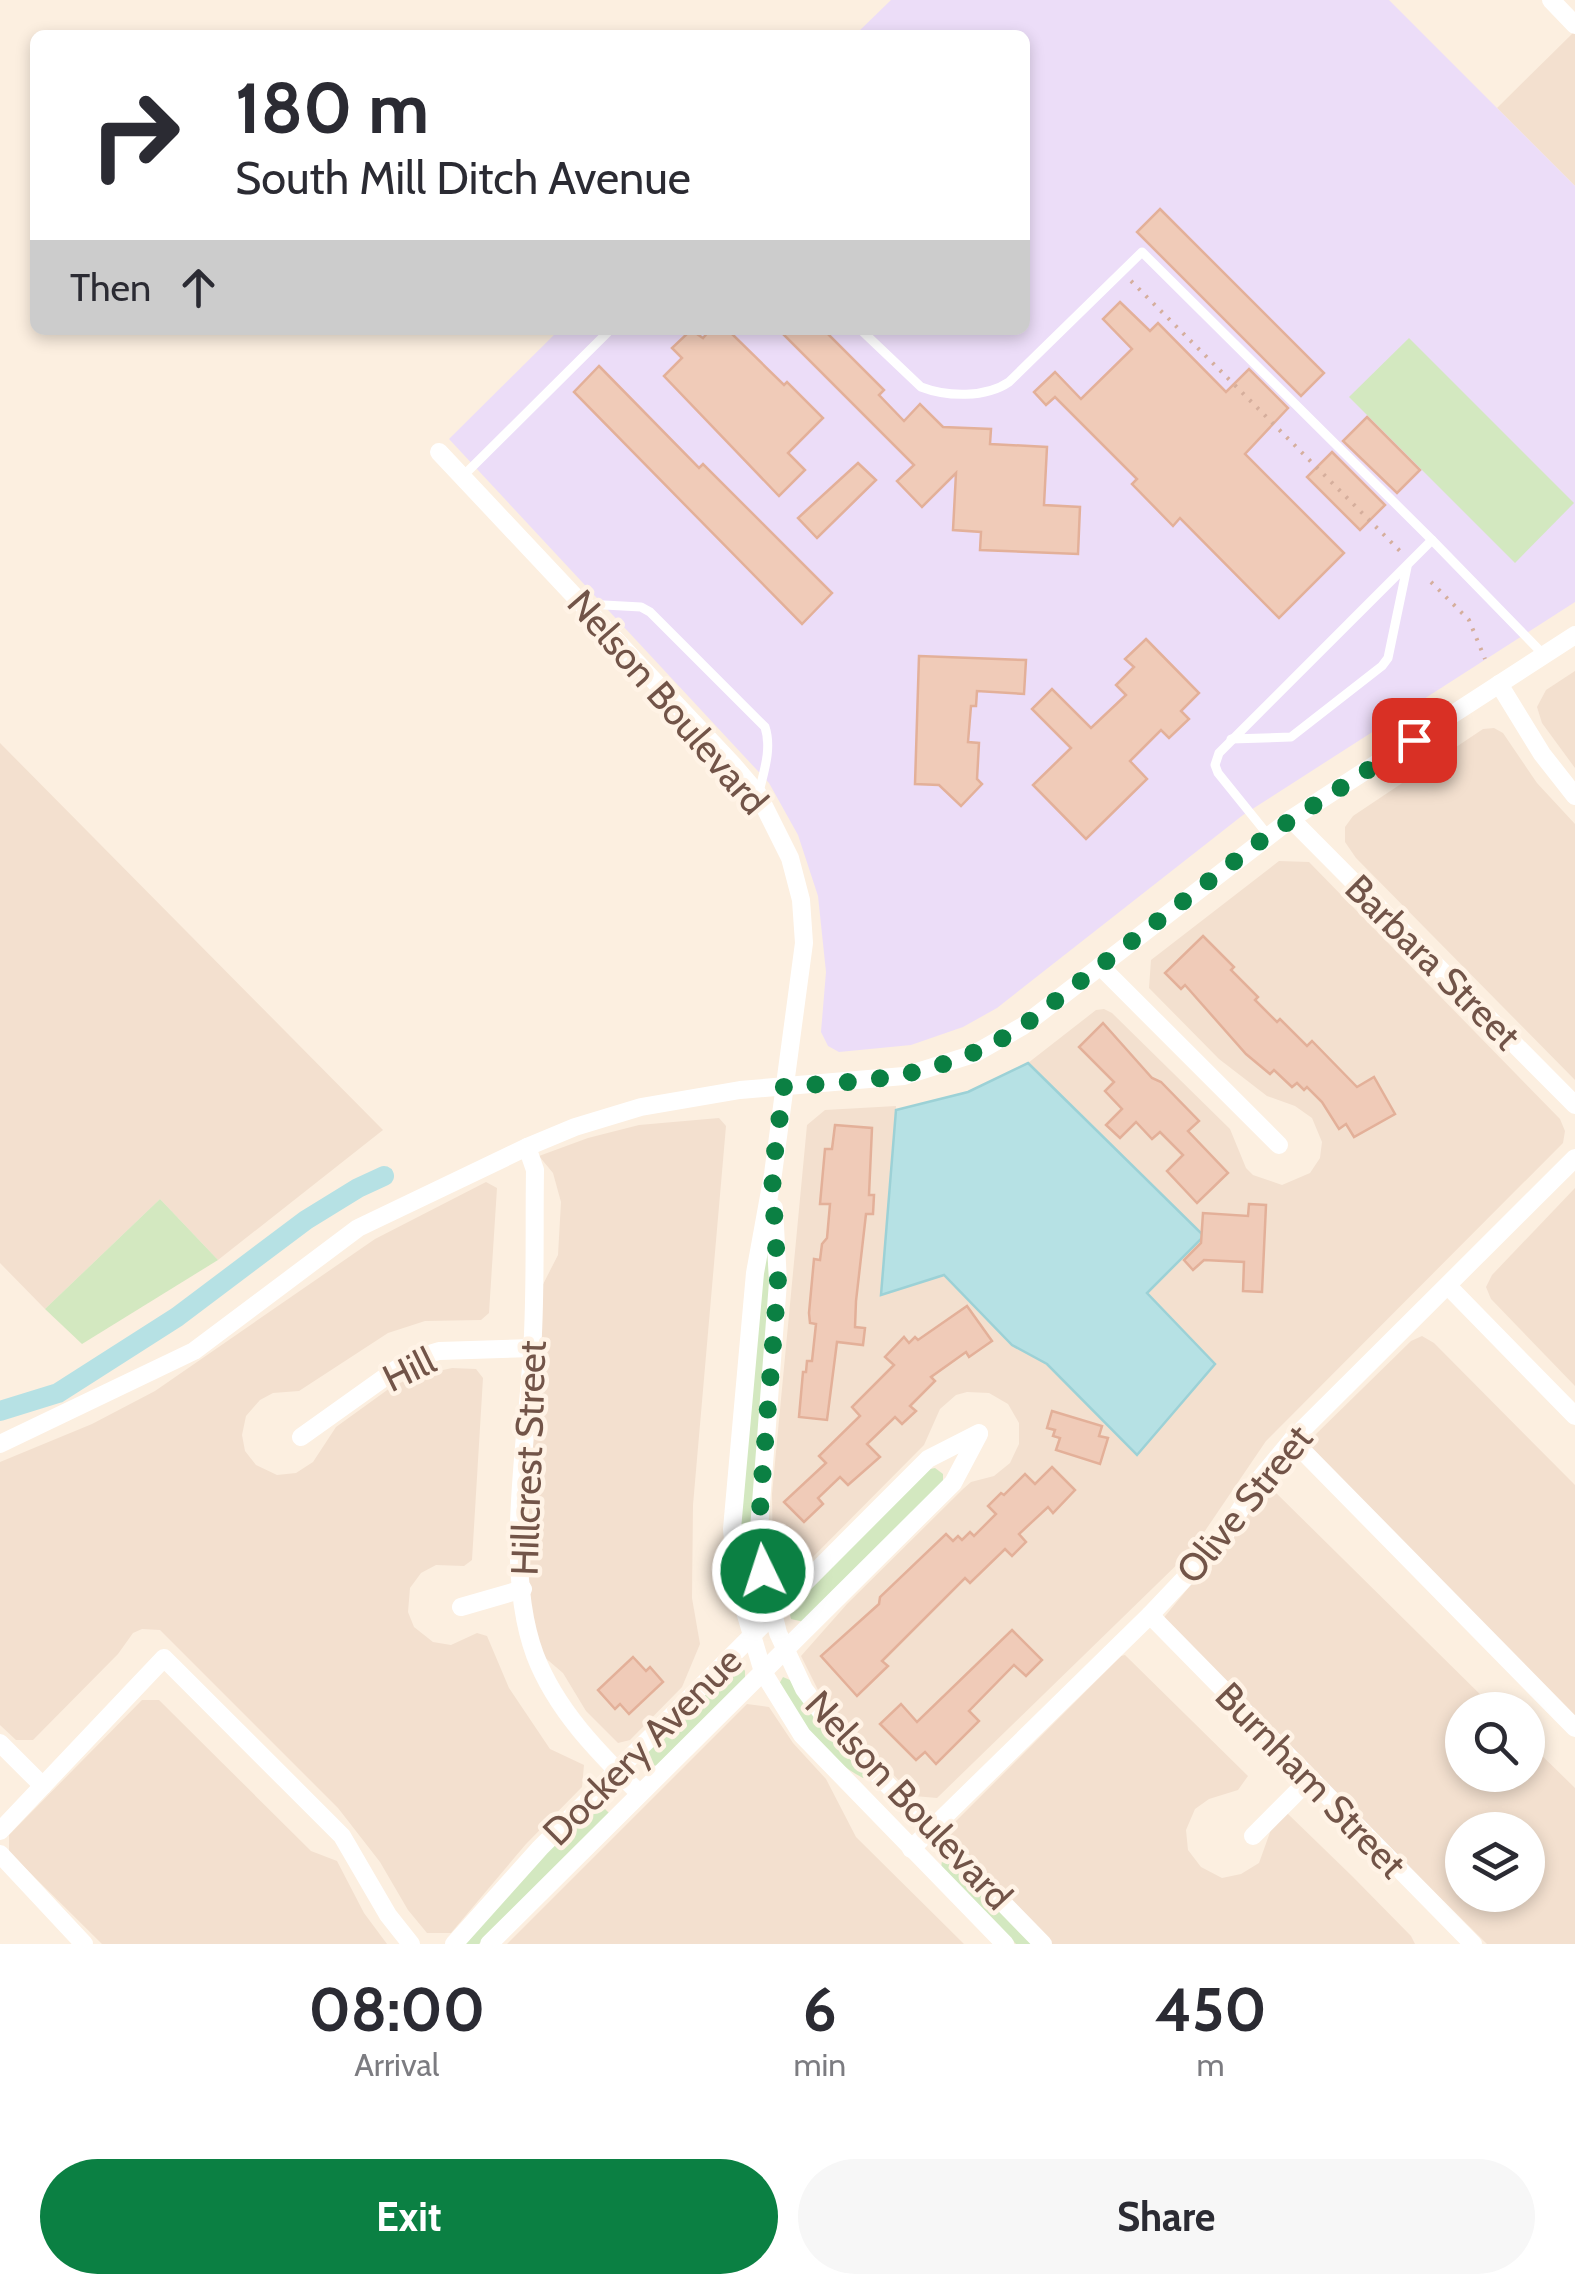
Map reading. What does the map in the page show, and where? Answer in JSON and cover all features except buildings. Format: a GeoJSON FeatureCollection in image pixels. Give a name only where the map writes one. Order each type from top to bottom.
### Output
{"type":"FeatureCollection","features":[{"type":"Feature","properties":{"kind":"street"},"geometry":{"type":"LineString","coordinates":[[1550,0],[1575,25]]}},
{"type":"Feature","properties":{"kind":"street","name":"Nelson Boulevard"},"geometry":{"type":"LineString","coordinates":[[439,452],[758,794],[790,858],[804,920],[802,973],[755,1273],[732,1530],[736,1585],[763,1672],[792,1721],[812,1747],[1004,1944]]}},
{"type":"Feature","properties":{"kind":"street"},"geometry":{"type":"LineString","coordinates":[[0,1444],[194,1351],[358,1228],[527,1147],[641,1108],[784,1086],[866,1082],[923,1072],[974,1054],[1023,1026],[1291,819],[1575,636]]}},
{"type":"Feature","properties":{"kind":"street"},"geometry":{"type":"LineString","coordinates":[[1498,684],[1542,754],[1575,796]]}},
{"type":"Feature","properties":{"kind":"street","name":"Barbara Street"},"geometry":{"type":"LineString","coordinates":[[1291,819],[1575,1105]]}},
{"type":"Feature","properties":{"kind":"street"},"geometry":{"type":"LineString","coordinates":[[1100,966],[1279,1145]]}},
{"type":"Feature","properties":{"kind":"street","name":"Hillcrest Street"},"geometry":{"type":"LineString","coordinates":[[527,1147],[535,1170],[533,1348],[519,1536],[525,1620],[544,1674],[572,1720],[639,1794]]}},
{"type":"Feature","properties":{"kind":"street","name":"Olive Street"},"geometry":{"type":"LineString","coordinates":[[911,1849],[1150,1615],[1222,1538],[1258,1482],[1292,1440],[1575,1158]]}},
{"type":"Feature","properties":{"kind":"street","name":"Nelson Boulevard"},"geometry":{"type":"LineString","coordinates":[[772,1174],[778,1282],[759,1529],[772,1614],[785,1651],[804,1689],[835,1730],[1043,1944]]}},
{"type":"Feature","properties":{"kind":"street"},"geometry":{"type":"LineString","coordinates":[[1448,1286],[1575,1416]]}},
{"type":"Feature","properties":{"kind":"street","name":"Hill"},"geometry":{"type":"LineString","coordinates":[[301,1437],[409,1360],[439,1351],[533,1348]]}},
{"type":"Feature","properties":{"kind":"street","name":"Dockery Avenue"},"geometry":{"type":"LineString","coordinates":[[454,1944],[540,1848],[928,1459],[979,1433],[953,1483],[489,1944]]}},
{"type":"Feature","properties":{"kind":"street"},"geometry":{"type":"LineString","coordinates":[[1292,1440],[1575,1728]]}},
{"type":"Feature","properties":{"kind":"street"},"geometry":{"type":"LineString","coordinates":[[460,1607],[523,1589]]}},
{"type":"Feature","properties":{"kind":"street","name":"Burnham Street"},"geometry":{"type":"LineString","coordinates":[[1150,1615],[1473,1944]]}},
{"type":"Feature","properties":{"kind":"street"},"geometry":{"type":"LineString","coordinates":[[0,1832],[164,1658],[342,1836],[388,1915],[412,1944]]}},
{"type":"Feature","properties":{"kind":"street"},"geometry":{"type":"LineString","coordinates":[[0,1744],[43,1786]]}},
{"type":"Feature","properties":{"kind":"street"},"geometry":{"type":"LineString","coordinates":[[1253,1836],[1310,1779]]}},
{"type":"Feature","properties":{"kind":"street"},"geometry":{"type":"LineString","coordinates":[[0,1854],[84,1944]]}},
{"type":"Feature","properties":{"kind":"lane"},"geometry":{"type":"LineString","coordinates":[[866,335],[921,387],[990,392],[1009,382],[1142,252],[1544,655]]}},
{"type":"Feature","properties":{"kind":"lane"},"geometry":{"type":"LineString","coordinates":[[462,477],[605,335]]}},
{"type":"Feature","properties":{"kind":"lane"},"geometry":{"type":"LineString","coordinates":[[1268,835],[1218,773],[1216,759],[1432,540]]}},
{"type":"Feature","properties":{"kind":"lane"},"geometry":{"type":"LineString","coordinates":[[1232,739],[1291,737],[1382,666],[1388,658],[1408,565]]}},
{"type":"Feature","properties":{"kind":"lane"},"geometry":{"type":"LineString","coordinates":[[583,604],[641,607],[650,612],[765,727],[765,769],[758,794]]}},
{"type":"Feature","properties":{"kind":"path"},"geometry":{"type":"LineString","coordinates":[[1131,281],[1401,552]]}},
{"type":"Feature","properties":{"kind":"path"},"geometry":{"type":"LineString","coordinates":[[1431,582],[1470,620],[1485,660]]}},
{"type":"Feature","properties":{"kind":"shaded area"},"geometry":{"type":"Polygon","coordinates":[[[891,0],[1389,0],[1575,186],[1575,602],[1243,815],[997,1008],[963,1027],[911,1045],[839,1052],[828,1046],[821,1032],[826,972],[818,896],[798,835],[769,783],[449,439],[554,335],[1030,335],[1030,30],[860,30],[891,0]]]}},
{"type":"Feature","properties":{"kind":"shaded area"},"geometry":{"type":"Polygon","coordinates":[[[1575,31],[1575,186],[1497,108],[1575,31]]]}},
{"type":"Feature","properties":{"kind":"shaded area"},"geometry":{"type":"Polygon","coordinates":[[[1575,671],[1575,768],[1542,723],[1537,707],[1546,690],[1575,671]]]}},
{"type":"Feature","properties":{"kind":"shaded area"},"geometry":{"type":"Polygon","coordinates":[[[1494,728],[1503,733],[1537,783],[1575,824],[1575,1080],[1356,858],[1345,842],[1345,827],[1353,816],[1483,729],[1494,728]]]}},
{"type":"Feature","properties":{"kind":"shaded area"},"geometry":{"type":"Polygon","coordinates":[[[0,743],[383,1130],[218,1260],[160,1199],[45,1309],[0,1263],[0,743]]]}},
{"type":"Feature","properties":{"kind":"shaded area"},"geometry":{"type":"Polygon","coordinates":[[[1279,861],[1309,862],[1560,1119],[1565,1131],[1563,1143],[1266,1441],[1192,1550],[937,1798],[914,1796],[838,1718],[801,1656],[847,1604],[963,1489],[971,1482],[994,1476],[1010,1463],[1019,1444],[1019,1423],[1008,1404],[989,1393],[956,1395],[940,1409],[924,1445],[797,1573],[773,1567],[772,1494],[807,1125],[825,1110],[896,1106],[881,1294],[944,1275],[1012,1345],[1047,1364],[1137,1454],[1146,1293],[1204,1236],[1028,1063],[1096,1010],[1104,1009],[1230,1129],[1246,1168],[1253,1175],[1282,1185],[1310,1173],[1320,1158],[1322,1142],[1312,1118],[1295,1106],[1267,1096],[1219,1059],[1149,988],[1151,960],[1279,861]]]}},
{"type":"Feature","properties":{"kind":"shaded area"},"geometry":{"type":"Polygon","coordinates":[[[719,1118],[726,1126],[693,1505],[692,1598],[700,1644],[682,1687],[630,1740],[618,1743],[586,1711],[563,1673],[528,1643],[513,1552],[533,1304],[558,1255],[561,1202],[553,1173],[539,1156],[639,1125],[719,1118]]]}},
{"type":"Feature","properties":{"kind":"shaded area"},"geometry":{"type":"Polygon","coordinates":[[[486,1182],[497,1188],[489,1313],[481,1320],[425,1321],[388,1333],[299,1391],[273,1393],[260,1400],[246,1416],[242,1435],[245,1451],[256,1465],[277,1475],[296,1473],[313,1462],[336,1427],[390,1388],[412,1377],[452,1368],[476,1369],[483,1378],[472,1560],[464,1566],[436,1565],[421,1573],[410,1588],[408,1612],[414,1627],[433,1642],[451,1645],[477,1633],[487,1636],[509,1688],[550,1749],[584,1765],[582,1787],[526,1844],[451,1933],[427,1933],[338,1808],[160,1630],[133,1633],[118,1654],[33,1740],[16,1740],[0,1725],[0,1462],[92,1424],[155,1391],[375,1239],[486,1182]]]}},
{"type":"Feature","properties":{"kind":"shaded area"},"geometry":{"type":"Polygon","coordinates":[[[1575,1188],[1575,1386],[1491,1299],[1486,1287],[1492,1275],[1575,1188]]]}},
{"type":"Feature","properties":{"kind":"shaded area"},"geometry":{"type":"Polygon","coordinates":[[[1422,1336],[1434,1343],[1575,1485],[1575,1716],[1310,1448],[1313,1437],[1411,1341],[1422,1336]]]}},
{"type":"Feature","properties":{"kind":"shaded area"},"geometry":{"type":"Polygon","coordinates":[[[1266,1483],[1478,1692],[1445,1692],[1445,1792],[1545,1792],[1545,1759],[1575,1788],[1575,1944],[1487,1944],[1455,1912],[1545,1912],[1545,1812],[1445,1812],[1445,1902],[1161,1621],[1218,1552],[1266,1483]]]}},
{"type":"Feature","properties":{"kind":"shaded area"},"geometry":{"type":"Polygon","coordinates":[[[1125,1655],[1248,1776],[1238,1790],[1209,1799],[1195,1809],[1186,1830],[1188,1850],[1201,1867],[1222,1878],[1241,1874],[1259,1863],[1273,1824],[1287,1813],[1415,1944],[1042,1944],[945,1832],[1125,1655]]]}},
{"type":"Feature","properties":{"kind":"shaded area"},"geometry":{"type":"Polygon","coordinates":[[[142,1700],[159,1700],[311,1851],[337,1861],[364,1913],[387,1944],[102,1944],[9,1852],[9,1835],[142,1700]]]}},
{"type":"Feature","properties":{"kind":"shaded area"},"geometry":{"type":"Polygon","coordinates":[[[747,1704],[769,1707],[793,1743],[826,1779],[856,1837],[964,1944],[507,1944],[747,1704]]]}},
{"type":"Feature","properties":{"kind":"green space"},"geometry":{"type":"Polygon","coordinates":[[[1409,338],[1574,503],[1515,563],[1349,397],[1409,338]]]}},
{"type":"Feature","properties":{"kind":"green space"},"geometry":{"type":"Polygon","coordinates":[[[160,1199],[218,1260],[82,1344],[45,1309],[160,1199]]]}},
{"type":"Feature","properties":{"kind":"green space"},"geometry":{"type":"Polygon","coordinates":[[[767,1235],[770,1285],[751,1531],[752,1562],[760,1600],[753,1606],[745,1591],[738,1534],[767,1235]]]}},
{"type":"Feature","properties":{"kind":"green space"},"geometry":{"type":"Polygon","coordinates":[[[935,1468],[943,1474],[943,1484],[804,1622],[791,1619],[789,1610],[935,1468]]]}},
{"type":"Feature","properties":{"kind":"green space"},"geometry":{"type":"Polygon","coordinates":[[[732,1665],[742,1666],[745,1681],[658,1766],[645,1764],[643,1755],[732,1665]]]}},
{"type":"Feature","properties":{"kind":"green space"},"geometry":{"type":"Polygon","coordinates":[[[783,1677],[790,1680],[866,1775],[863,1778],[837,1760],[815,1737],[779,1684],[783,1677]]]}},
{"type":"Feature","properties":{"kind":"green space"},"geometry":{"type":"Polygon","coordinates":[[[597,1801],[610,1814],[479,1944],[465,1944],[539,1860],[597,1801]]]}},
{"type":"Feature","properties":{"kind":"green space"},"geometry":{"type":"Polygon","coordinates":[[[950,1860],[1032,1944],[1016,1944],[941,1868],[942,1861],[950,1860]]]}},
{"type":"Feature","properties":{"kind":"water"},"geometry":{"type":"Polygon","coordinates":[[[1028,1063],[1204,1236],[1147,1293],[1215,1364],[1137,1455],[1047,1364],[1012,1345],[944,1275],[881,1295],[896,1110],[968,1092],[1028,1063]]]}},
{"type":"Feature","properties":{"kind":"waterway"},"geometry":{"type":"LineString","coordinates":[[0,1411],[58,1393],[177,1317],[306,1220],[384,1176]]}},
{"type":"Feature","properties":{"kind":"route"},"geometry":{"type":"LineString","coordinates":[[763,1571],[759,1529],[778,1282],[772,1174],[784,1086],[884,1080],[944,1066],[988,1047],[1023,1026],[1268,835],[1414,740]]}}]}
